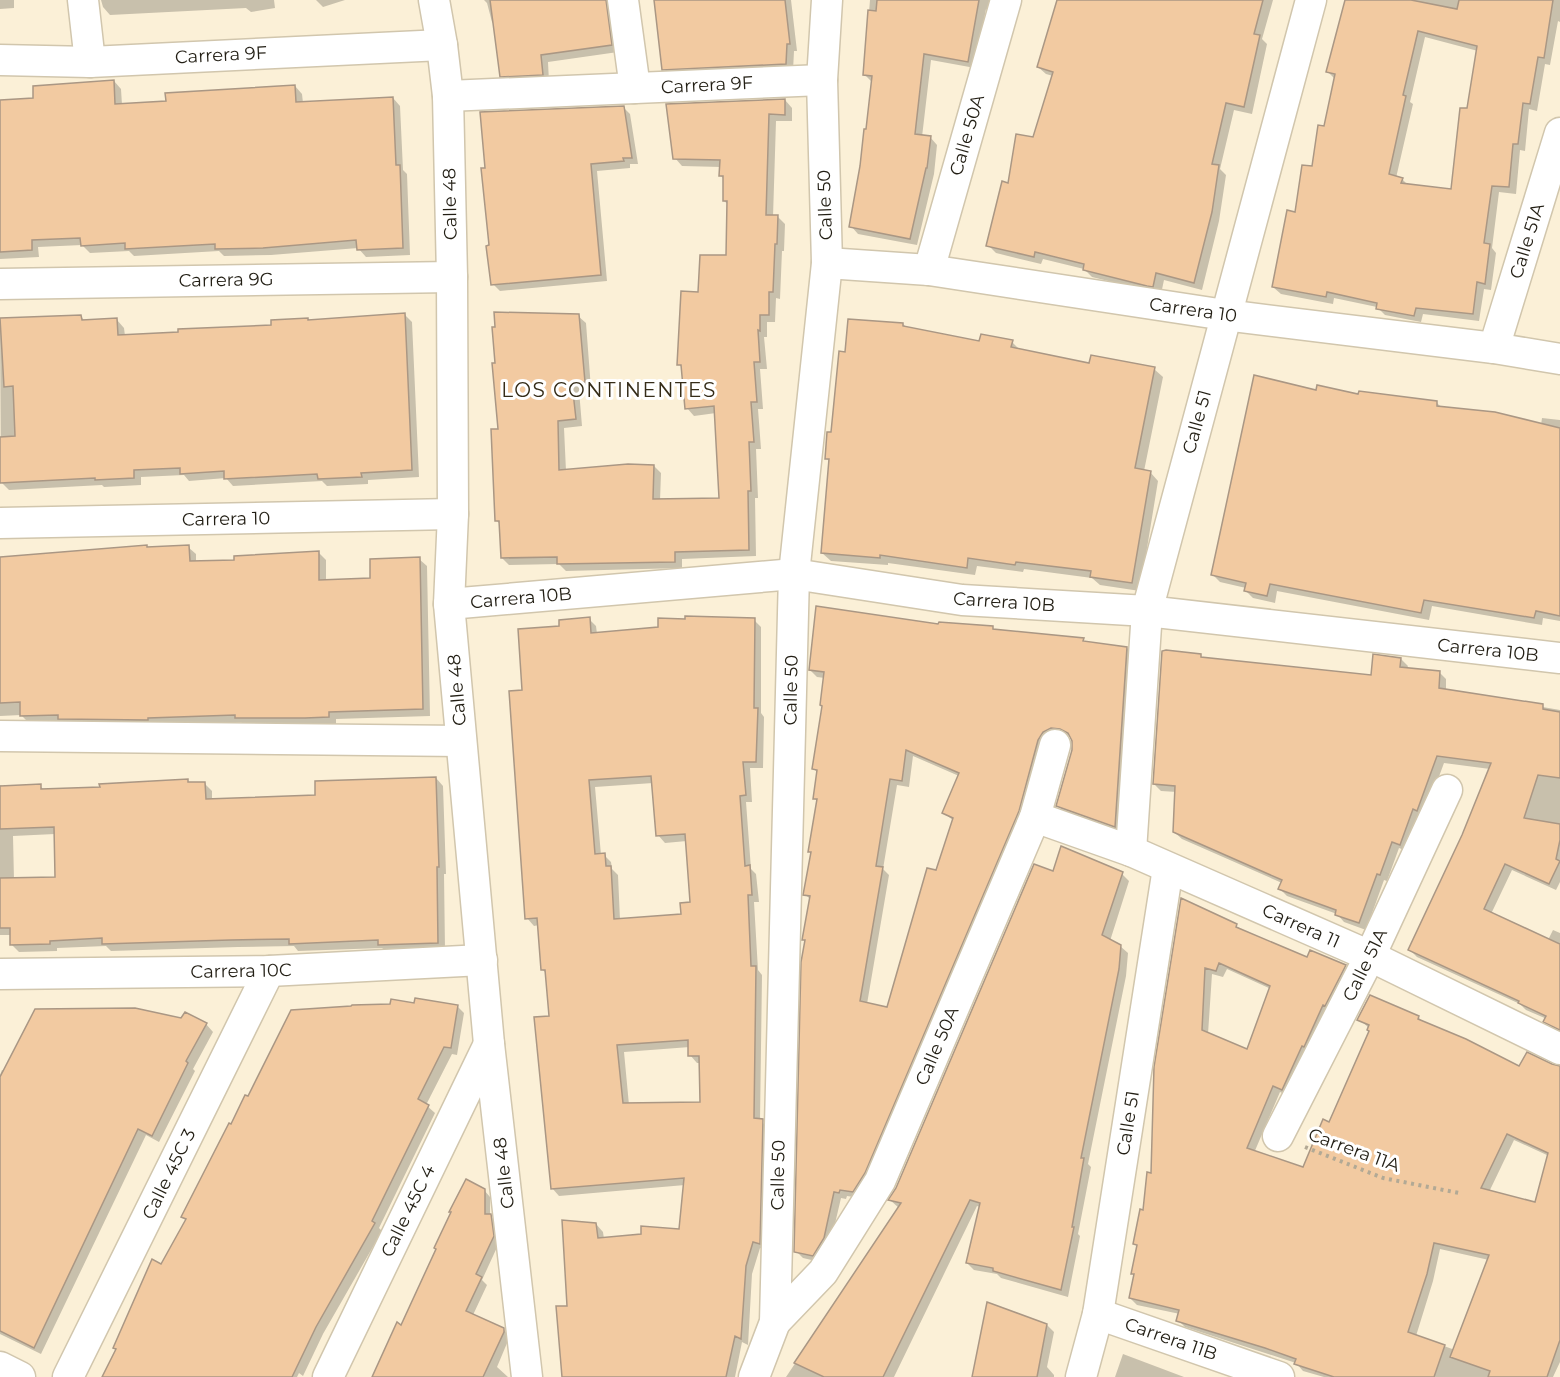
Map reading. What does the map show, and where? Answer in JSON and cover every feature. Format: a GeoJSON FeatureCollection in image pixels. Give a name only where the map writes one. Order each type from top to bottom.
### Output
{"type":"FeatureCollection","features":[{"type":"Feature","properties":{"kind":"street"},"geometry":{"type":"LineString","coordinates":[[83,0],[90,62]]}},
{"type":"Feature","properties":{"kind":"street","name":"Calle 48"},"geometry":{"type":"LineString","coordinates":[[434,0],[448,96],[452,277],[453,514],[449,604],[489,1044],[527,1377]]}},
{"type":"Feature","properties":{"kind":"street"},"geometry":{"type":"LineString","coordinates":[[623,0],[635,88]]}},
{"type":"Feature","properties":{"kind":"street","name":"Calle 50"},"geometry":{"type":"LineString","coordinates":[[754,1377],[775,1322],[794,574],[827,263],[822,80],[827,0]]}},
{"type":"Feature","properties":{"kind":"street","name":"Calle 50A"},"geometry":{"type":"LineString","coordinates":[[928,270],[1006,0]]}},
{"type":"Feature","properties":{"kind":"street","name":"Calle 51"},"geometry":{"type":"LineString","coordinates":[[1131,851],[1147,611],[1311,0]]}},
{"type":"Feature","properties":{"kind":"street","name":"Carrera 9F"},"geometry":{"type":"LineString","coordinates":[[0,60],[90,62],[442,45]]}},
{"type":"Feature","properties":{"kind":"street","name":"Carrera 9F"},"geometry":{"type":"LineString","coordinates":[[448,96],[822,80]]}},
{"type":"Feature","properties":{"kind":"street","name":"Calle 51A"},"geometry":{"type":"LineString","coordinates":[[1494,348],[1560,133]]}},
{"type":"Feature","properties":{"kind":"street","name":"Carrera 10"},"geometry":{"type":"LineString","coordinates":[[827,263],[928,270],[1225,315],[1494,348],[1560,359]]}},
{"type":"Feature","properties":{"kind":"street","name":"Carrera 9G"},"geometry":{"type":"LineString","coordinates":[[0,284],[452,277]]}},
{"type":"Feature","properties":{"kind":"street","name":"Carrera 10"},"geometry":{"type":"LineString","coordinates":[[0,523],[453,514]]}},
{"type":"Feature","properties":{"kind":"street","name":"Carrera 10B"},"geometry":{"type":"LineString","coordinates":[[449,604],[794,574],[962,600],[1147,611],[1560,658]]}},
{"type":"Feature","properties":{"kind":"street"},"geometry":{"type":"LineString","coordinates":[[0,736],[461,741]]}},
{"type":"Feature","properties":{"kind":"street","name":"Calle 50A"},"geometry":{"type":"LineString","coordinates":[[775,1322],[823,1272],[880,1181],[1035,817],[1055,745]]}},
{"type":"Feature","properties":{"kind":"street","name":"Calle 51A"},"geometry":{"type":"LineString","coordinates":[[1278,1136],[1370,956],[1447,790]]}},
{"type":"Feature","properties":{"kind":"street","name":"Carrera 11"},"geometry":{"type":"LineString","coordinates":[[1035,817],[1131,851],[1370,956],[1560,1049]]}},
{"type":"Feature","properties":{"kind":"street","name":"Calle 51"},"geometry":{"type":"LineString","coordinates":[[1081,1377],[1098,1314],[1168,867]]}},
{"type":"Feature","properties":{"kind":"street","name":"Carrera 10C"},"geometry":{"type":"LineString","coordinates":[[4,981],[482,960]]}},
{"type":"Feature","properties":{"kind":"street","name":"Calle 45C 3"},"geometry":{"type":"LineString","coordinates":[[68,1377],[269,971]]}},
{"type":"Feature","properties":{"kind":"street","name":"Calle 45C 4"},"geometry":{"type":"LineString","coordinates":[[328,1377],[489,1044]]}},
{"type":"Feature","properties":{"kind":"street","name":"Carrera 11B"},"geometry":{"type":"LineString","coordinates":[[1098,1314],[1279,1377]]}},
{"type":"Feature","properties":{"kind":"street"},"geometry":{"type":"LineString","coordinates":[[0,1367],[20,1377]]}},
{"type":"Feature","properties":{"kind":"path","name":"Carrera 11A"},"geometry":{"type":"LineString","coordinates":[[1278,1136],[1383,1178],[1459,1193]]}},
{"type":"Feature","properties":{"kind":"building"},"geometry":{"type":"Polygon","coordinates":[[[490,0],[606,0],[612,45],[541,55],[543,75],[500,77],[490,0]]]}},
{"type":"Feature","properties":{"kind":"building"},"geometry":{"type":"Polygon","coordinates":[[[654,0],[785,0],[790,44],[787,44],[786,64],[662,70],[654,0]]]}},
{"type":"Feature","properties":{"kind":"building"},"geometry":{"type":"Polygon","coordinates":[[[877,0],[979,0],[968,62],[924,54],[915,134],[931,136],[927,168],[910,239],[849,227],[864,129],[866,129],[872,76],[863,75],[868,10],[876,11],[877,0]]]}},
{"type":"Feature","properties":{"kind":"building"},"geometry":{"type":"Polygon","coordinates":[[[1057,0],[1263,0],[1254,34],[1260,35],[1244,107],[1226,103],[1212,164],[1219,165],[1212,212],[1194,283],[1156,273],[1153,287],[1147,286],[1083,270],[1084,264],[1035,252],[1034,257],[986,246],[1002,181],[1008,183],[1016,134],[1033,137],[1053,72],[1037,67],[1057,0]]]}},
{"type":"Feature","properties":{"kind":"building"},"geometry":{"type":"Polygon","coordinates":[[[1345,0],[1411,0],[1457,9],[1459,0],[1553,0],[1544,58],[1538,57],[1530,104],[1523,103],[1518,144],[1513,144],[1509,187],[1492,186],[1484,243],[1490,244],[1485,284],[1477,282],[1473,314],[1416,308],[1414,316],[1376,309],[1377,303],[1327,292],[1326,297],[1272,287],[1287,210],[1295,212],[1302,165],[1312,166],[1318,125],[1324,126],[1335,74],[1326,72],[1345,0]],[[1418,31],[1403,95],[1406,96],[1389,174],[1403,178],[1401,183],[1451,189],[1460,108],[1467,108],[1477,46],[1418,31]]]}},
{"type":"Feature","properties":{"kind":"building"},"geometry":{"type":"Polygon","coordinates":[[[114,80],[115,104],[166,101],[165,93],[295,85],[296,102],[393,97],[396,165],[400,165],[403,248],[357,250],[356,240],[263,248],[215,249],[215,244],[125,249],[125,243],[81,246],[80,238],[32,240],[32,250],[0,252],[0,100],[33,98],[33,86],[114,80]]]}},
{"type":"Feature","properties":{"kind":"building"},"geometry":{"type":"Polygon","coordinates":[[[785,99],[785,115],[769,114],[766,215],[778,215],[777,244],[775,244],[773,292],[769,292],[769,315],[760,315],[760,331],[758,330],[760,362],[754,362],[757,402],[751,402],[754,442],[749,442],[751,491],[748,491],[749,550],[675,552],[675,562],[557,564],[557,557],[501,558],[499,521],[495,521],[491,429],[498,429],[492,363],[495,363],[492,327],[495,327],[494,312],[579,314],[585,382],[572,383],[576,419],[558,421],[559,470],[628,464],[654,465],[653,499],[719,498],[714,406],[685,409],[681,365],[677,365],[681,291],[698,292],[700,255],[726,255],[727,201],[723,201],[723,176],[719,176],[720,160],[673,159],[666,104],[785,99]]]}},
{"type":"Feature","properties":{"kind":"building"},"geometry":{"type":"Polygon","coordinates":[[[624,106],[632,158],[623,158],[624,161],[591,164],[601,275],[491,285],[481,168],[485,168],[480,112],[624,106]]]}},
{"type":"Feature","properties":{"kind":"building"},"geometry":{"type":"Polygon","coordinates":[[[405,313],[412,470],[361,473],[362,477],[318,479],[317,474],[224,479],[224,471],[180,474],[180,468],[134,470],[134,478],[0,483],[0,437],[15,436],[13,386],[4,387],[0,318],[81,315],[82,320],[117,318],[118,335],[178,332],[178,329],[271,325],[271,320],[308,318],[308,320],[405,313]]]}},
{"type":"Feature","properties":{"kind":"building"},"geometry":{"type":"Polygon","coordinates":[[[848,319],[903,323],[903,326],[979,341],[981,334],[1013,340],[1011,347],[1089,363],[1091,355],[1155,367],[1135,468],[1151,471],[1132,583],[1090,577],[1091,571],[1016,562],[1015,565],[968,558],[967,568],[880,555],[880,558],[821,553],[829,459],[825,459],[827,432],[831,432],[839,351],[845,352],[848,319]]]}},
{"type":"Feature","properties":{"kind":"building"},"geometry":{"type":"Polygon","coordinates":[[[1254,375],[1316,390],[1317,385],[1358,394],[1359,391],[1437,401],[1437,406],[1495,412],[1560,428],[1560,616],[1536,611],[1534,618],[1424,600],[1421,613],[1270,584],[1267,596],[1244,591],[1246,583],[1211,575],[1254,375]]]}},
{"type":"Feature","properties":{"kind":"building"},"geometry":{"type":"Polygon","coordinates":[[[147,545],[147,547],[189,545],[190,561],[234,560],[234,556],[319,551],[319,580],[370,578],[370,559],[420,557],[423,709],[329,712],[329,717],[305,718],[235,718],[235,715],[148,718],[148,720],[58,719],[58,715],[20,716],[20,702],[0,703],[0,557],[147,545]]]}},
{"type":"Feature","properties":{"kind":"building"},"geometry":{"type":"Polygon","coordinates":[[[816,606],[938,624],[939,622],[993,626],[993,629],[1084,638],[1083,641],[1127,647],[1115,827],[1056,806],[1072,750],[1072,741],[1068,733],[1060,729],[1051,728],[1043,732],[1038,740],[1019,811],[865,1173],[853,1192],[840,1190],[839,1193],[834,1192],[824,1238],[813,1256],[794,1252],[801,962],[805,940],[802,940],[810,896],[803,895],[817,799],[813,799],[817,770],[812,769],[822,706],[820,705],[824,672],[809,670],[816,606]],[[906,750],[902,781],[890,779],[876,866],[883,867],[860,1001],[887,1007],[927,868],[936,870],[953,818],[942,813],[959,773],[906,750]]]}},
{"type":"Feature","properties":{"kind":"building"},"geometry":{"type":"Polygon","coordinates":[[[685,616],[755,618],[754,708],[758,708],[756,762],[743,762],[746,795],[740,796],[745,866],[750,865],[752,895],[748,895],[751,966],[756,966],[754,1118],[763,1119],[760,1244],[753,1242],[746,1266],[741,1339],[735,1336],[726,1377],[562,1377],[556,1306],[567,1306],[562,1220],[596,1223],[598,1238],[641,1234],[641,1226],[679,1229],[684,1178],[551,1189],[534,1017],[549,1016],[545,970],[541,970],[537,918],[525,919],[509,691],[522,690],[518,629],[559,626],[559,620],[590,617],[591,633],[658,627],[658,618],[685,619],[685,616]],[[651,776],[589,780],[595,854],[605,853],[606,866],[611,866],[614,919],[681,914],[680,903],[690,902],[685,834],[656,836],[651,776]],[[688,1040],[617,1045],[623,1103],[700,1102],[699,1056],[688,1056],[688,1040]]]}},
{"type":"Feature","properties":{"kind":"building"},"geometry":{"type":"Polygon","coordinates":[[[1162,651],[1201,654],[1201,657],[1371,675],[1373,654],[1401,658],[1400,667],[1440,671],[1439,688],[1543,704],[1543,709],[1560,712],[1560,778],[1538,775],[1524,818],[1560,824],[1560,840],[1556,859],[1560,861],[1549,884],[1505,864],[1484,909],[1560,944],[1560,1030],[1543,1022],[1546,1016],[1518,1003],[1519,1001],[1408,950],[1462,835],[1491,763],[1437,756],[1417,811],[1413,809],[1400,845],[1392,842],[1380,875],[1377,874],[1359,923],[1335,915],[1336,910],[1278,889],[1282,880],[1173,832],[1175,786],[1153,784],[1162,651]]]}},
{"type":"Feature","properties":{"kind":"building"},"geometry":{"type":"Polygon","coordinates":[[[436,777],[439,867],[437,867],[438,943],[378,945],[378,940],[289,944],[289,939],[102,944],[102,938],[50,941],[50,944],[10,945],[10,928],[0,928],[0,878],[55,877],[54,827],[0,829],[0,786],[41,784],[41,789],[100,787],[99,784],[188,779],[188,782],[205,782],[206,799],[315,795],[315,781],[436,777]]]}},
{"type":"Feature","properties":{"kind":"building"},"geometry":{"type":"Polygon","coordinates":[[[1061,846],[1123,872],[1102,935],[1121,945],[1119,969],[1081,1158],[1084,1158],[1072,1227],[1074,1227],[1061,1290],[993,1271],[993,1268],[966,1263],[980,1203],[970,1200],[883,1377],[824,1377],[794,1363],[901,1203],[888,1200],[896,1188],[1034,864],[1053,871],[1061,846]]]}},
{"type":"Feature","properties":{"kind":"building"},"geometry":{"type":"Polygon","coordinates":[[[1181,898],[1237,924],[1236,927],[1307,957],[1310,950],[1346,965],[1325,1006],[1323,1005],[1304,1047],[1302,1046],[1282,1090],[1273,1086],[1247,1148],[1303,1167],[1323,1119],[1329,1122],[1369,1031],[1367,1030],[1369,1025],[1357,1020],[1370,995],[1419,1016],[1418,1019],[1466,1039],[1519,1066],[1527,1052],[1560,1066],[1560,1340],[1547,1377],[1488,1377],[1490,1371],[1450,1357],[1489,1255],[1434,1243],[1427,1274],[1408,1332],[1445,1345],[1434,1377],[1334,1377],[1294,1364],[1296,1359],[1265,1348],[1176,1321],[1179,1310],[1129,1298],[1137,1245],[1133,1244],[1140,1209],[1143,1210],[1147,1172],[1151,1173],[1154,1067],[1181,898]],[[1219,963],[1216,971],[1205,968],[1202,1030],[1247,1049],[1270,986],[1219,963]],[[1507,1134],[1481,1188],[1535,1202],[1548,1153],[1507,1134]]]}},
{"type":"Feature","properties":{"kind":"building"},"geometry":{"type":"Polygon","coordinates":[[[415,998],[458,1005],[451,1048],[444,1047],[418,1099],[429,1105],[372,1221],[375,1223],[316,1327],[292,1377],[102,1377],[116,1349],[113,1348],[152,1259],[161,1264],[186,1219],[181,1217],[229,1123],[231,1124],[245,1095],[248,1096],[291,1010],[390,1004],[391,999],[414,1003],[415,998]]]}},
{"type":"Feature","properties":{"kind":"building"},"geometry":{"type":"Polygon","coordinates":[[[135,1008],[181,1018],[185,1012],[207,1023],[186,1061],[188,1063],[152,1136],[138,1129],[34,1348],[0,1331],[0,1077],[35,1009],[135,1008]]]}},
{"type":"Feature","properties":{"kind":"building"},"geometry":{"type":"Polygon","coordinates":[[[466,1179],[485,1189],[485,1214],[491,1214],[494,1236],[476,1274],[482,1277],[466,1311],[504,1328],[483,1377],[372,1377],[397,1322],[401,1325],[436,1249],[434,1248],[451,1212],[449,1212],[466,1179]]]}},
{"type":"Feature","properties":{"kind":"building"},"geometry":{"type":"Polygon","coordinates":[[[987,1302],[1047,1324],[1037,1377],[972,1377],[987,1302]]]}},
{"type":"Feature","properties":{"kind":"district","name":"LOS CONTINENTES"},"geometry":{"type":"Point","coordinates":[609,390]}}]}
